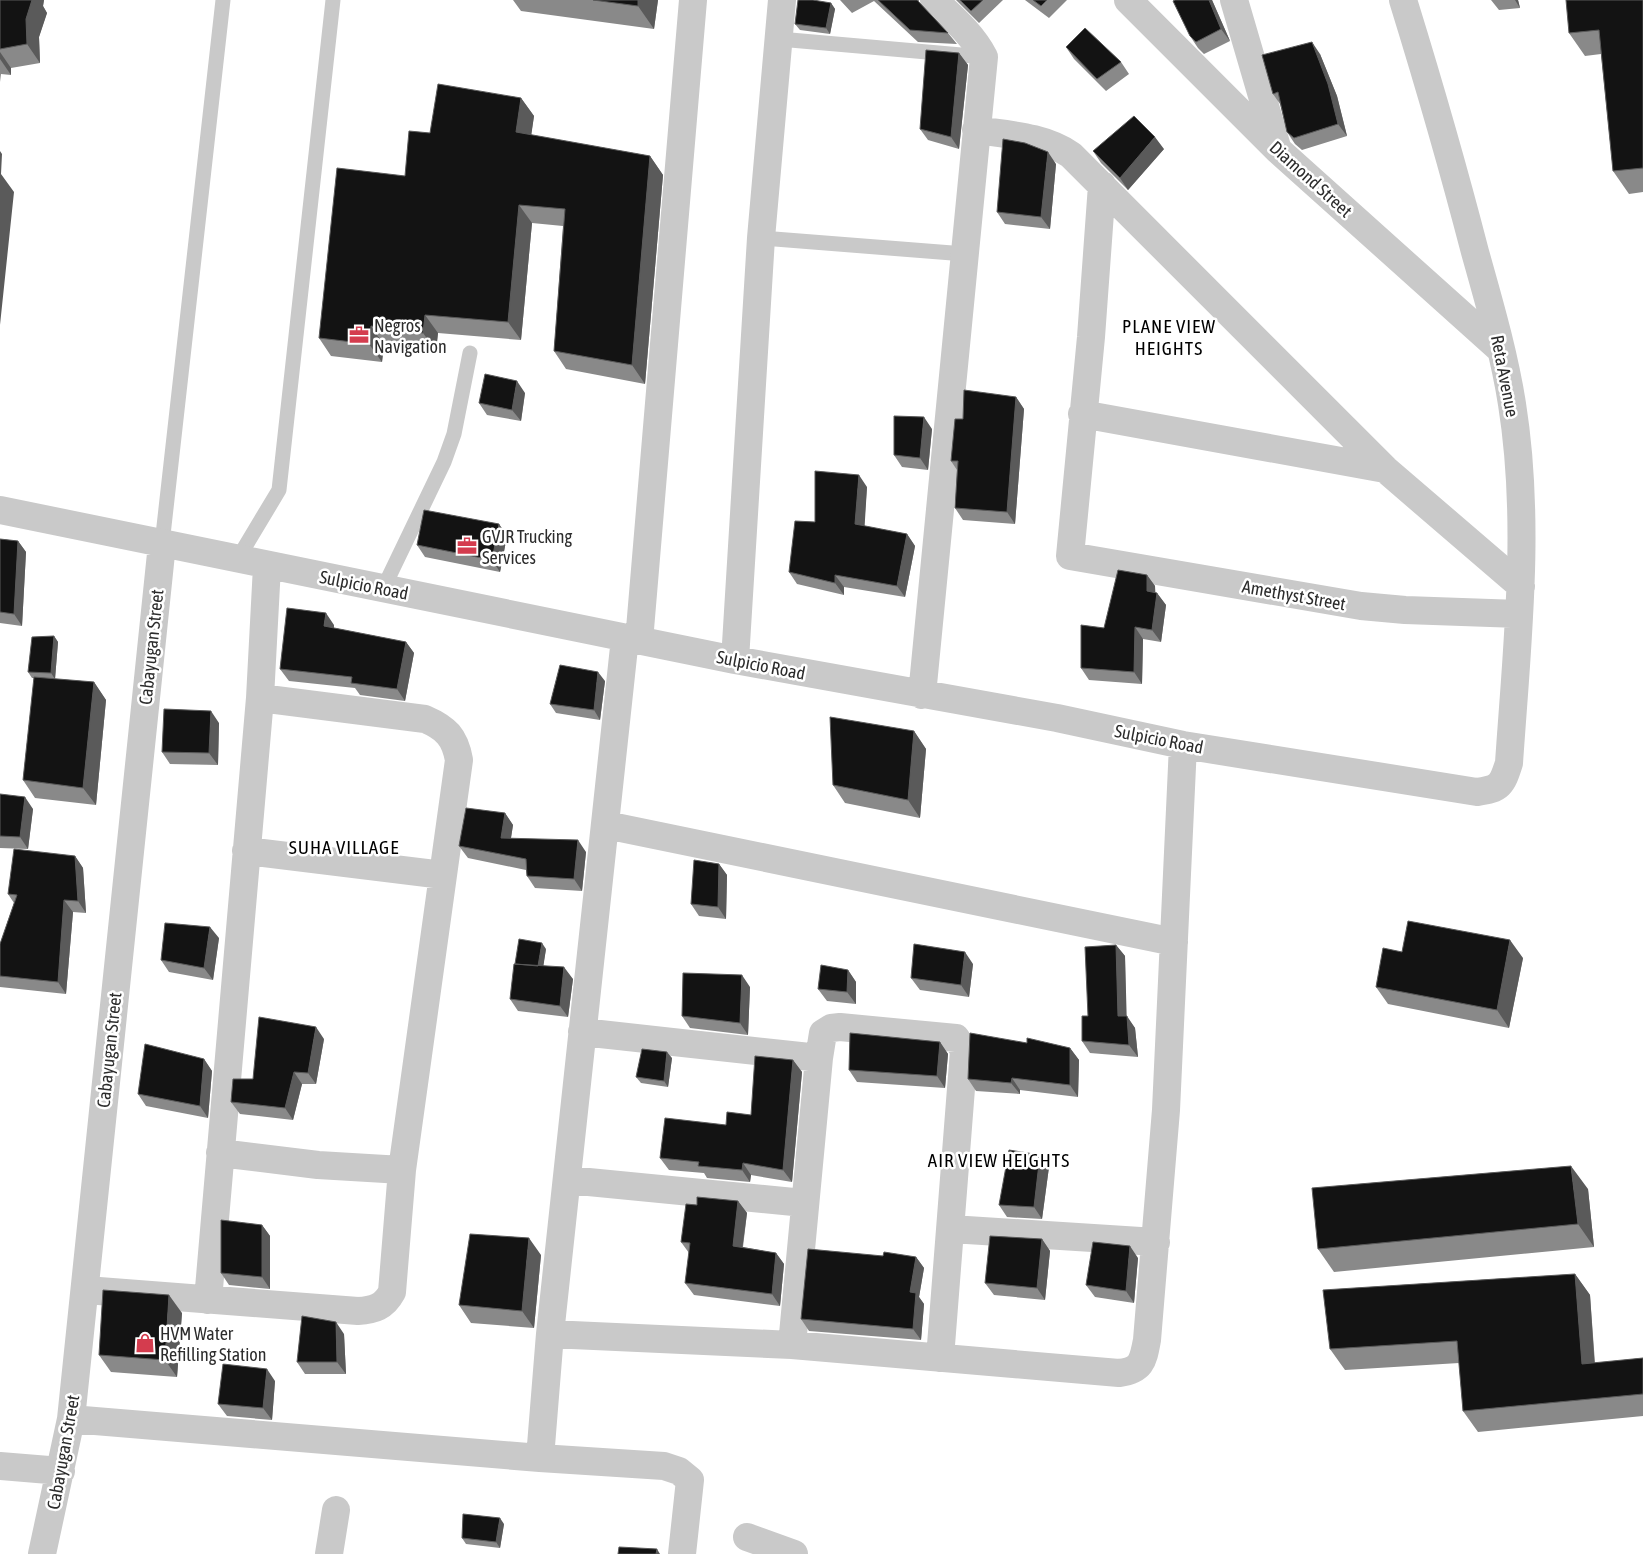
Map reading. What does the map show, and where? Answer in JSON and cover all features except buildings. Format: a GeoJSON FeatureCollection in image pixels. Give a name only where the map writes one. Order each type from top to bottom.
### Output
{"type":"FeatureCollection","features":[{"type":"Feature","properties":{"kind":"street"},"geometry":{"type":"LineString","coordinates":[[540,1458],[550,1334],[568,1180],[582,1032],[606,825],[632,639],[693,0]]}},
{"type":"Feature","properties":{"kind":"street"},"geometry":{"type":"LineString","coordinates":[[735,660],[761,238],[782,0]]}},
{"type":"Feature","properties":{"kind":"street"},"geometry":{"type":"LineString","coordinates":[[922,695],[984,57],[967,31],[934,0]]}},
{"type":"Feature","properties":{"kind":"street","name":"Diamond Street"},"geometry":{"type":"LineString","coordinates":[[1128,0],[1278,150],[1502,350]]}},
{"type":"Feature","properties":{"kind":"street"},"geometry":{"type":"LineString","coordinates":[[1234,0],[1278,150]]}},
{"type":"Feature","properties":{"kind":"street","name":"Reta Avenue"},"geometry":{"type":"LineString","coordinates":[[1403,0],[1439,116],[1502,350],[1512,405],[1520,491],[1521,586],[1509,763]]}},
{"type":"Feature","properties":{"kind":"street"},"geometry":{"type":"LineString","coordinates":[[976,130],[1035,138],[1056,144],[1071,155],[1385,469],[1521,586]]}},
{"type":"Feature","properties":{"kind":"street"},"geometry":{"type":"LineString","coordinates":[[1102,185],[1091,337],[1082,414],[1385,469]]}},
{"type":"Feature","properties":{"kind":"street","name":"Amethyst Street"},"geometry":{"type":"LineString","coordinates":[[1082,414],[1070,556],[1361,606],[1405,610],[1519,614]]}},
{"type":"Feature","properties":{"kind":"street","name":"Sulpicio Road"},"geometry":{"type":"LineString","coordinates":[[0,510],[237,560],[735,660],[1057,718],[1183,744],[1477,792],[1492,790],[1503,783],[1509,763]]}},
{"type":"Feature","properties":{"kind":"street","name":"Cabayugan Street"},"geometry":{"type":"LineString","coordinates":[[42,1554],[71,1419],[86,1290],[162,544]]}},
{"type":"Feature","properties":{"kind":"street"},"geometry":{"type":"LineString","coordinates":[[208,1300],[260,698],[267,566]]}},
{"type":"Feature","properties":{"kind":"street"},"geometry":{"type":"LineString","coordinates":[[86,1290],[358,1311],[372,1310],[386,1304],[392,1292],[402,1170],[460,760],[456,745],[450,734],[441,726],[425,719],[260,698]]}},
{"type":"Feature","properties":{"kind":"street"},"geometry":{"type":"LineString","coordinates":[[550,1334],[792,1345],[1119,1373],[1130,1372],[1138,1367],[1144,1357],[1147,1340],[1166,1110],[1183,744]]}},
{"type":"Feature","properties":{"kind":"street"},"geometry":{"type":"LineString","coordinates":[[606,825],[1174,942]]}},
{"type":"Feature","properties":{"kind":"street"},"geometry":{"type":"LineString","coordinates":[[246,851],[443,875]]}},
{"type":"Feature","properties":{"kind":"street"},"geometry":{"type":"LineString","coordinates":[[792,1345],[819,1058],[823,1033],[831,1028],[840,1027],[956,1038],[964,1050],[940,1358]]}},
{"type":"Feature","properties":{"kind":"street"},"geometry":{"type":"LineString","coordinates":[[582,1032],[819,1058]]}},
{"type":"Feature","properties":{"kind":"street"},"geometry":{"type":"LineString","coordinates":[[220,1153],[318,1165],[402,1170]]}},
{"type":"Feature","properties":{"kind":"street"},"geometry":{"type":"LineString","coordinates":[[568,1180],[804,1204]]}},
{"type":"Feature","properties":{"kind":"street"},"geometry":{"type":"LineString","coordinates":[[950,1229],[1156,1242]]}},
{"type":"Feature","properties":{"kind":"street"},"geometry":{"type":"LineString","coordinates":[[71,1419],[540,1458],[664,1466],[679,1471],[690,1480],[682,1554]]}},
{"type":"Feature","properties":{"kind":"street"},"geometry":{"type":"LineString","coordinates":[[0,1466],[61,1471]]}},
{"type":"Feature","properties":{"kind":"street"},"geometry":{"type":"LineString","coordinates":[[329,1554],[336,1510]]}},
{"type":"Feature","properties":{"kind":"street"},"geometry":{"type":"LineString","coordinates":[[747,1537],[794,1554]]}},
{"type":"Feature","properties":{"kind":"lane"},"geometry":{"type":"LineString","coordinates":[[162,544],[223,0]]}},
{"type":"Feature","properties":{"kind":"lane"},"geometry":{"type":"LineString","coordinates":[[237,560],[280,490],[333,0]]}},
{"type":"Feature","properties":{"kind":"lane"},"geometry":{"type":"LineString","coordinates":[[779,39],[984,57]]}},
{"type":"Feature","properties":{"kind":"lane"},"geometry":{"type":"LineString","coordinates":[[761,238],[964,254]]}},
{"type":"Feature","properties":{"kind":"lane"},"geometry":{"type":"LineString","coordinates":[[383,589],[444,462],[454,434],[470,353]]}},
{"type":"Feature","properties":{"kind":"place","name":"Negros Navigation"},"geometry":{"type":"Point","coordinates":[359,335]}},
{"type":"Feature","properties":{"kind":"place","name":"GVJR Trucking Services"},"geometry":{"type":"Point","coordinates":[467,546]}},
{"type":"Feature","properties":{"kind":"place","name":"HVM Water Refilling Station"},"geometry":{"type":"Point","coordinates":[145,1343]}},
{"type":"Feature","properties":{"kind":"district","name":"PLANE VIEW HEIGHTS"},"geometry":{"type":"Point","coordinates":[1169,337]}},
{"type":"Feature","properties":{"kind":"district","name":"SUHA VILLAGE"},"geometry":{"type":"Point","coordinates":[344,847]}},
{"type":"Feature","properties":{"kind":"district","name":"AIR VIEW HEIGHTS"},"geometry":{"type":"Point","coordinates":[999,1160]}}]}
